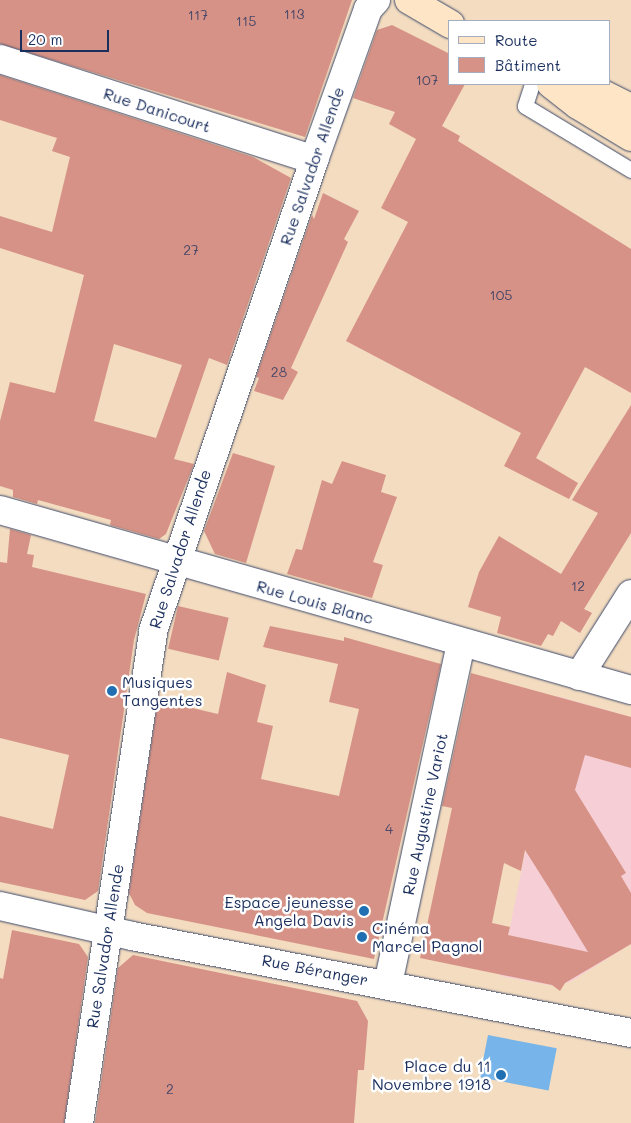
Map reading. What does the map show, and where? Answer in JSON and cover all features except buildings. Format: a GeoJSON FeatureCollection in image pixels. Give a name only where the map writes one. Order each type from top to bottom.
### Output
{"type":"FeatureCollection","features":[{"type":"Feature","properties":{"kind":"main road"},"geometry":{"type":"LineString","coordinates":[[409,0],[448,23]]}},
{"type":"Feature","properties":{"kind":"main road"},"geometry":{"type":"LineString","coordinates":[[553,85],[578,105],[631,137]]}},
{"type":"Feature","properties":{"kind":"main road"},"geometry":{"type":"LineString","coordinates":[[585,85],[631,108]]}},
{"type":"Feature","properties":{"kind":"street","name":"Rue Salvador Allende"},"geometry":{"type":"LineString","coordinates":[[79,1123],[153,631],[175,562],[314,160],[368,9],[376,0]]}},
{"type":"Feature","properties":{"kind":"street","name":"Rue Danicourt"},"geometry":{"type":"LineString","coordinates":[[0,59],[314,160]]}},
{"type":"Feature","properties":{"kind":"street","name":"Rue Louis Blanc"},"geometry":{"type":"LineString","coordinates":[[0,510],[159,554],[175,562],[461,644],[631,690]]}},
{"type":"Feature","properties":{"kind":"street"},"geometry":{"type":"LineString","coordinates":[[579,676],[631,594]]}},
{"type":"Feature","properties":{"kind":"street","name":"Rue Augustine Variot"},"geometry":{"type":"LineString","coordinates":[[388,984],[461,644]]}},
{"type":"Feature","properties":{"kind":"street","name":"Rue Béranger"},"geometry":{"type":"LineString","coordinates":[[0,906],[631,1033]]}},
{"type":"Feature","properties":{"kind":"lane"},"geometry":{"type":"LineString","coordinates":[[532,85],[525,106],[631,170]]}},
{"type":"Feature","properties":{"kind":"shaded area"},"geometry":{"type":"Polygon","coordinates":[[[557,696],[631,717],[631,944],[570,982],[554,986],[500,976],[557,696]]]}},
{"type":"Feature","properties":{"kind":"water"},"geometry":{"type":"Polygon","coordinates":[[[488,1035],[557,1048],[549,1091],[480,1077],[488,1035]]]}},
{"type":"Feature","properties":{"kind":"place","name":"Musiques Tangentes"},"geometry":{"type":"Point","coordinates":[112,691]}},
{"type":"Feature","properties":{"kind":"place","name":"Espace jeunesse Angela Davis"},"geometry":{"type":"Point","coordinates":[364,911]}},
{"type":"Feature","properties":{"kind":"place","name":"Cinéma Marcel Pagnol"},"geometry":{"type":"Point","coordinates":[362,937]}},
{"type":"Feature","properties":{"kind":"place","name":"Place du 11 Novembre 1918"},"geometry":{"type":"Point","coordinates":[501,1075]}}]}
